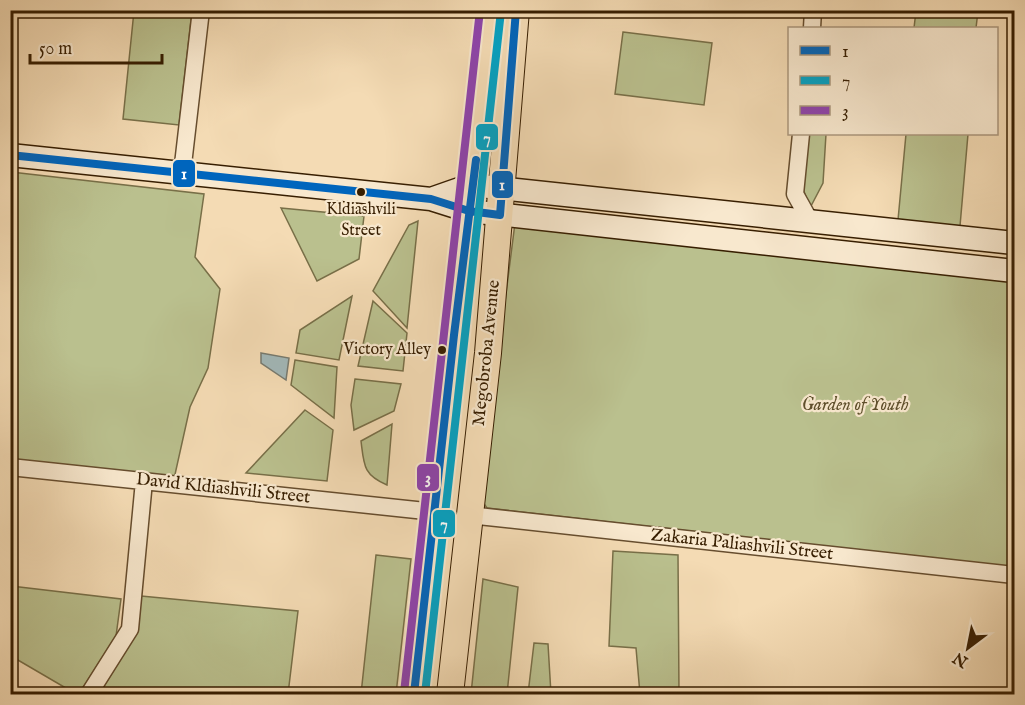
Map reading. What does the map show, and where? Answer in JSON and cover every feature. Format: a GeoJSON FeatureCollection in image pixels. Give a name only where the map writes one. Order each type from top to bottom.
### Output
{"type":"FeatureCollection","features":[{"type":"Feature","properties":{"kind":"main road","name":"Megobroba Avenue"},"geometry":{"type":"LineString","coordinates":[[414,694],[491,10]]}},
{"type":"Feature","properties":{"kind":"main road","name":"Megobroba Avenue"},"geometry":{"type":"LineString","coordinates":[[450,694],[488,353],[516,10]]}},
{"type":"Feature","properties":{"kind":"main road"},"geometry":{"type":"LineString","coordinates":[[10,155],[431,199],[469,211],[500,215],[1014,271]]}},
{"type":"Feature","properties":{"kind":"main road"},"geometry":{"type":"LineString","coordinates":[[431,199],[471,185],[1014,243]]}},
{"type":"Feature","properties":{"kind":"street"},"geometry":{"type":"LineString","coordinates":[[182,173],[201,10]]}},
{"type":"Feature","properties":{"kind":"street"},"geometry":{"type":"LineString","coordinates":[[812,27],[813,10]]}},
{"type":"Feature","properties":{"kind":"street"},"geometry":{"type":"LineString","coordinates":[[801,135],[795,194],[810,222]]}},
{"type":"Feature","properties":{"kind":"street","name":"David Kldiashvili Street"},"geometry":{"type":"LineString","coordinates":[[10,467],[435,512]]}},
{"type":"Feature","properties":{"kind":"street"},"geometry":{"type":"LineString","coordinates":[[89,694],[130,629],[144,481]]}},
{"type":"Feature","properties":{"kind":"street","name":"Zakaria Paliashvili Street"},"geometry":{"type":"LineString","coordinates":[[469,515],[1014,575]]}},
{"type":"Feature","properties":{"kind":"green space"},"geometry":{"type":"Polygon","coordinates":[[[134,11],[192,11],[179,125],[123,119],[134,11]]]}},
{"type":"Feature","properties":{"kind":"green space"},"geometry":{"type":"Polygon","coordinates":[[[916,11],[978,11],[976,27],[914,27],[916,11]]]}},
{"type":"Feature","properties":{"kind":"green space"},"geometry":{"type":"Polygon","coordinates":[[[623,32],[712,43],[704,105],[615,94],[623,32]]]}},
{"type":"Feature","properties":{"kind":"green space"},"geometry":{"type":"Polygon","coordinates":[[[806,135],[826,135],[823,183],[810,208],[801,183],[806,135]]]}},
{"type":"Feature","properties":{"kind":"green space"},"geometry":{"type":"Polygon","coordinates":[[[906,135],[968,135],[960,226],[898,220],[906,135]]]}},
{"type":"Feature","properties":{"kind":"green space"},"geometry":{"type":"Polygon","coordinates":[[[11,172],[204,194],[195,257],[220,289],[208,368],[190,407],[174,479],[11,462],[11,172]]]}},
{"type":"Feature","properties":{"kind":"green space"},"geometry":{"type":"Polygon","coordinates":[[[281,208],[364,216],[359,259],[317,281],[281,208]]]}},
{"type":"Feature","properties":{"kind":"green space"},"geometry":{"type":"Polygon","coordinates":[[[418,221],[407,328],[373,291],[409,225],[418,221]]]}},
{"type":"Feature","properties":{"kind":"green space","name":"Garden of Youth"},"geometry":{"type":"Polygon","coordinates":[[[515,223],[1014,278],[1014,568],[487,508],[480,498],[515,223]]]}},
{"type":"Feature","properties":{"kind":"green space"},"geometry":{"type":"Polygon","coordinates":[[[352,296],[339,360],[296,353],[300,330],[352,296]]]}},
{"type":"Feature","properties":{"kind":"green space"},"geometry":{"type":"Polygon","coordinates":[[[373,301],[407,333],[403,371],[358,366],[373,301]]]}},
{"type":"Feature","properties":{"kind":"green space"},"geometry":{"type":"Polygon","coordinates":[[[295,360],[337,367],[334,418],[291,385],[295,360]]]}},
{"type":"Feature","properties":{"kind":"green space"},"geometry":{"type":"Polygon","coordinates":[[[355,379],[401,384],[394,411],[354,430],[351,405],[355,379]]]}},
{"type":"Feature","properties":{"kind":"green space"},"geometry":{"type":"Polygon","coordinates":[[[305,410],[333,430],[327,481],[246,473],[305,410]]]}},
{"type":"Feature","properties":{"kind":"green space"},"geometry":{"type":"Polygon","coordinates":[[[392,424],[387,485],[373,477],[366,468],[361,441],[392,424]]]}},
{"type":"Feature","properties":{"kind":"green space"},"geometry":{"type":"Polygon","coordinates":[[[613,551],[678,555],[679,692],[688,694],[640,694],[636,648],[609,646],[613,551]]]}},
{"type":"Feature","properties":{"kind":"green space"},"geometry":{"type":"Polygon","coordinates":[[[376,555],[411,559],[396,694],[361,694],[376,555]]]}},
{"type":"Feature","properties":{"kind":"green space"},"geometry":{"type":"Polygon","coordinates":[[[483,579],[518,587],[507,694],[471,694],[483,579]]]}},
{"type":"Feature","properties":{"kind":"green space"},"geometry":{"type":"Polygon","coordinates":[[[11,586],[121,599],[116,636],[79,694],[11,656],[11,586]]]}},
{"type":"Feature","properties":{"kind":"green space"},"geometry":{"type":"Polygon","coordinates":[[[141,596],[298,611],[288,694],[177,694],[130,690],[129,694],[99,694],[136,634],[141,596]]]}},
{"type":"Feature","properties":{"kind":"green space"},"geometry":{"type":"Polygon","coordinates":[[[534,643],[548,644],[551,694],[528,694],[534,643]]]}},
{"type":"Feature","properties":{"kind":"shaded area"},"geometry":{"type":"Polygon","coordinates":[[[261,353],[289,358],[286,380],[261,363],[261,353]]]}},
{"type":"Feature","properties":{"kind":"transit line","name":"3"},"geometry":{"type":"LineString","coordinates":[[404,693],[480,10]]}},
{"type":"Feature","properties":{"kind":"transit line","name":"1"},"geometry":{"type":"LineString","coordinates":[[10,155],[431,199],[469,211],[500,215],[516,10]]}},
{"type":"Feature","properties":{"kind":"transit line","name":"7"},"geometry":{"type":"LineString","coordinates":[[425,694],[501,11]]}},
{"type":"Feature","properties":{"kind":"transit line","name":"1"},"geometry":{"type":"LineString","coordinates":[[414,694],[476,160]]}},
{"type":"Feature","properties":{"kind":"place","name":"Kldiashvili Street"},"geometry":{"type":"Point","coordinates":[361,192]}},
{"type":"Feature","properties":{"kind":"place","name":"Victory Alley"},"geometry":{"type":"Point","coordinates":[442,350]}}]}
